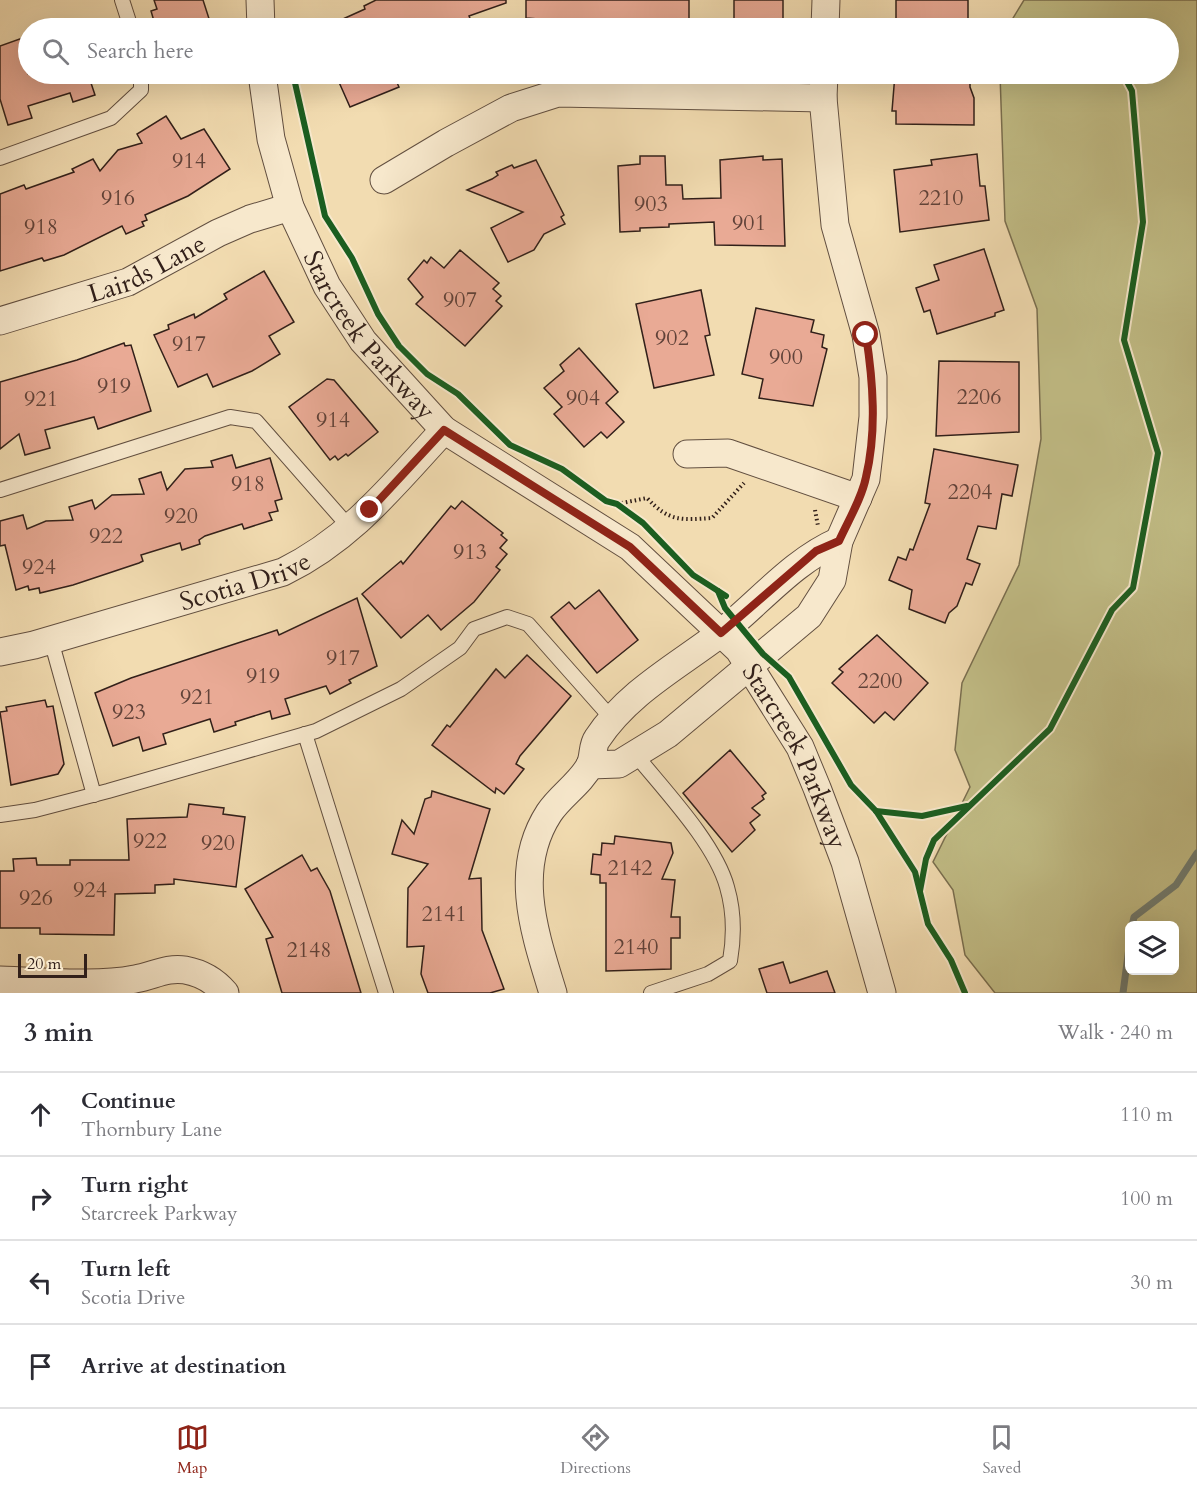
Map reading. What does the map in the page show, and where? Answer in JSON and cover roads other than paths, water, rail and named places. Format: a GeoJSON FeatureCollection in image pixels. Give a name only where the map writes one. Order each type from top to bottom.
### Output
{"type":"FeatureCollection","features":[{"type":"Feature","properties":{"kind":"street"},"geometry":{"type":"LineString","coordinates":[[260,0],[261,18]]}},
{"type":"Feature","properties":{"kind":"street"},"geometry":{"type":"LineString","coordinates":[[825,18],[826,0]]}},
{"type":"Feature","properties":{"kind":"street","name":"Starcreek Parkway"},"geometry":{"type":"LineString","coordinates":[[263,84],[271,139],[290,207],[327,286],[363,341],[444,430],[630,547],[739,650],[800,747],[845,862],[882,993]]}},
{"type":"Feature","properties":{"kind":"street"},"geometry":{"type":"LineString","coordinates":[[384,180],[446,143],[512,108],[558,93],[824,86],[835,225],[866,335],[873,377],[873,417],[866,478],[858,498],[816,551],[721,633],[645,687],[613,720],[596,741],[590,765],[549,813],[539,833],[532,856],[528,886],[530,912],[553,993]]}},
{"type":"Feature","properties":{"kind":"street","name":"Lairds Lane"},"geometry":{"type":"LineString","coordinates":[[0,321],[128,282],[218,233],[250,219],[290,207]]}},
{"type":"Feature","properties":{"kind":"street","name":"Scotia Drive"},"geometry":{"type":"LineString","coordinates":[[0,652],[51,640],[283,572],[312,558],[350,528],[444,430]]}},
{"type":"Feature","properties":{"kind":"street"},"geometry":{"type":"LineString","coordinates":[[687,454],[728,453],[858,498]]}},
{"type":"Feature","properties":{"kind":"street"},"geometry":{"type":"LineString","coordinates":[[590,765],[619,764],[668,734],[809,616],[832,580],[829,536]]}},
{"type":"Feature","properties":{"kind":"street"},"geometry":{"type":"LineString","coordinates":[[0,980],[108,981],[136,979],[164,970],[184,970],[203,975],[225,993]]}},
{"type":"Feature","properties":{"kind":"lane"},"geometry":{"type":"LineString","coordinates":[[122,0],[128,18]]}},
{"type":"Feature","properties":{"kind":"lane"},"geometry":{"type":"LineString","coordinates":[[0,158],[111,118],[141,90],[141,84]]}},
{"type":"Feature","properties":{"kind":"lane"},"geometry":{"type":"LineString","coordinates":[[0,490],[230,417],[256,421],[350,528]]}},
{"type":"Feature","properties":{"kind":"lane"},"geometry":{"type":"LineString","coordinates":[[0,815],[35,810],[94,795],[305,734],[401,689],[460,648],[474,629],[507,617],[528,624],[613,720]]}},
{"type":"Feature","properties":{"kind":"lane"},"geometry":{"type":"LineString","coordinates":[[51,640],[94,795]]}},
{"type":"Feature","properties":{"kind":"lane"},"geometry":{"type":"LineString","coordinates":[[305,734],[386,993]]}},
{"type":"Feature","properties":{"kind":"lane"},"geometry":{"type":"LineString","coordinates":[[635,754],[695,827],[714,861],[727,887],[734,938],[730,961],[708,974],[651,993]]}},
{"type":"Feature","properties":{"kind":"waterway"},"geometry":{"type":"LineString","coordinates":[[1133,921],[1134,917],[1176,885],[1197,853]]}},
{"type":"Feature","properties":{"kind":"waterway"},"geometry":{"type":"LineString","coordinates":[[1123,993],[1125,975]]}}]}
